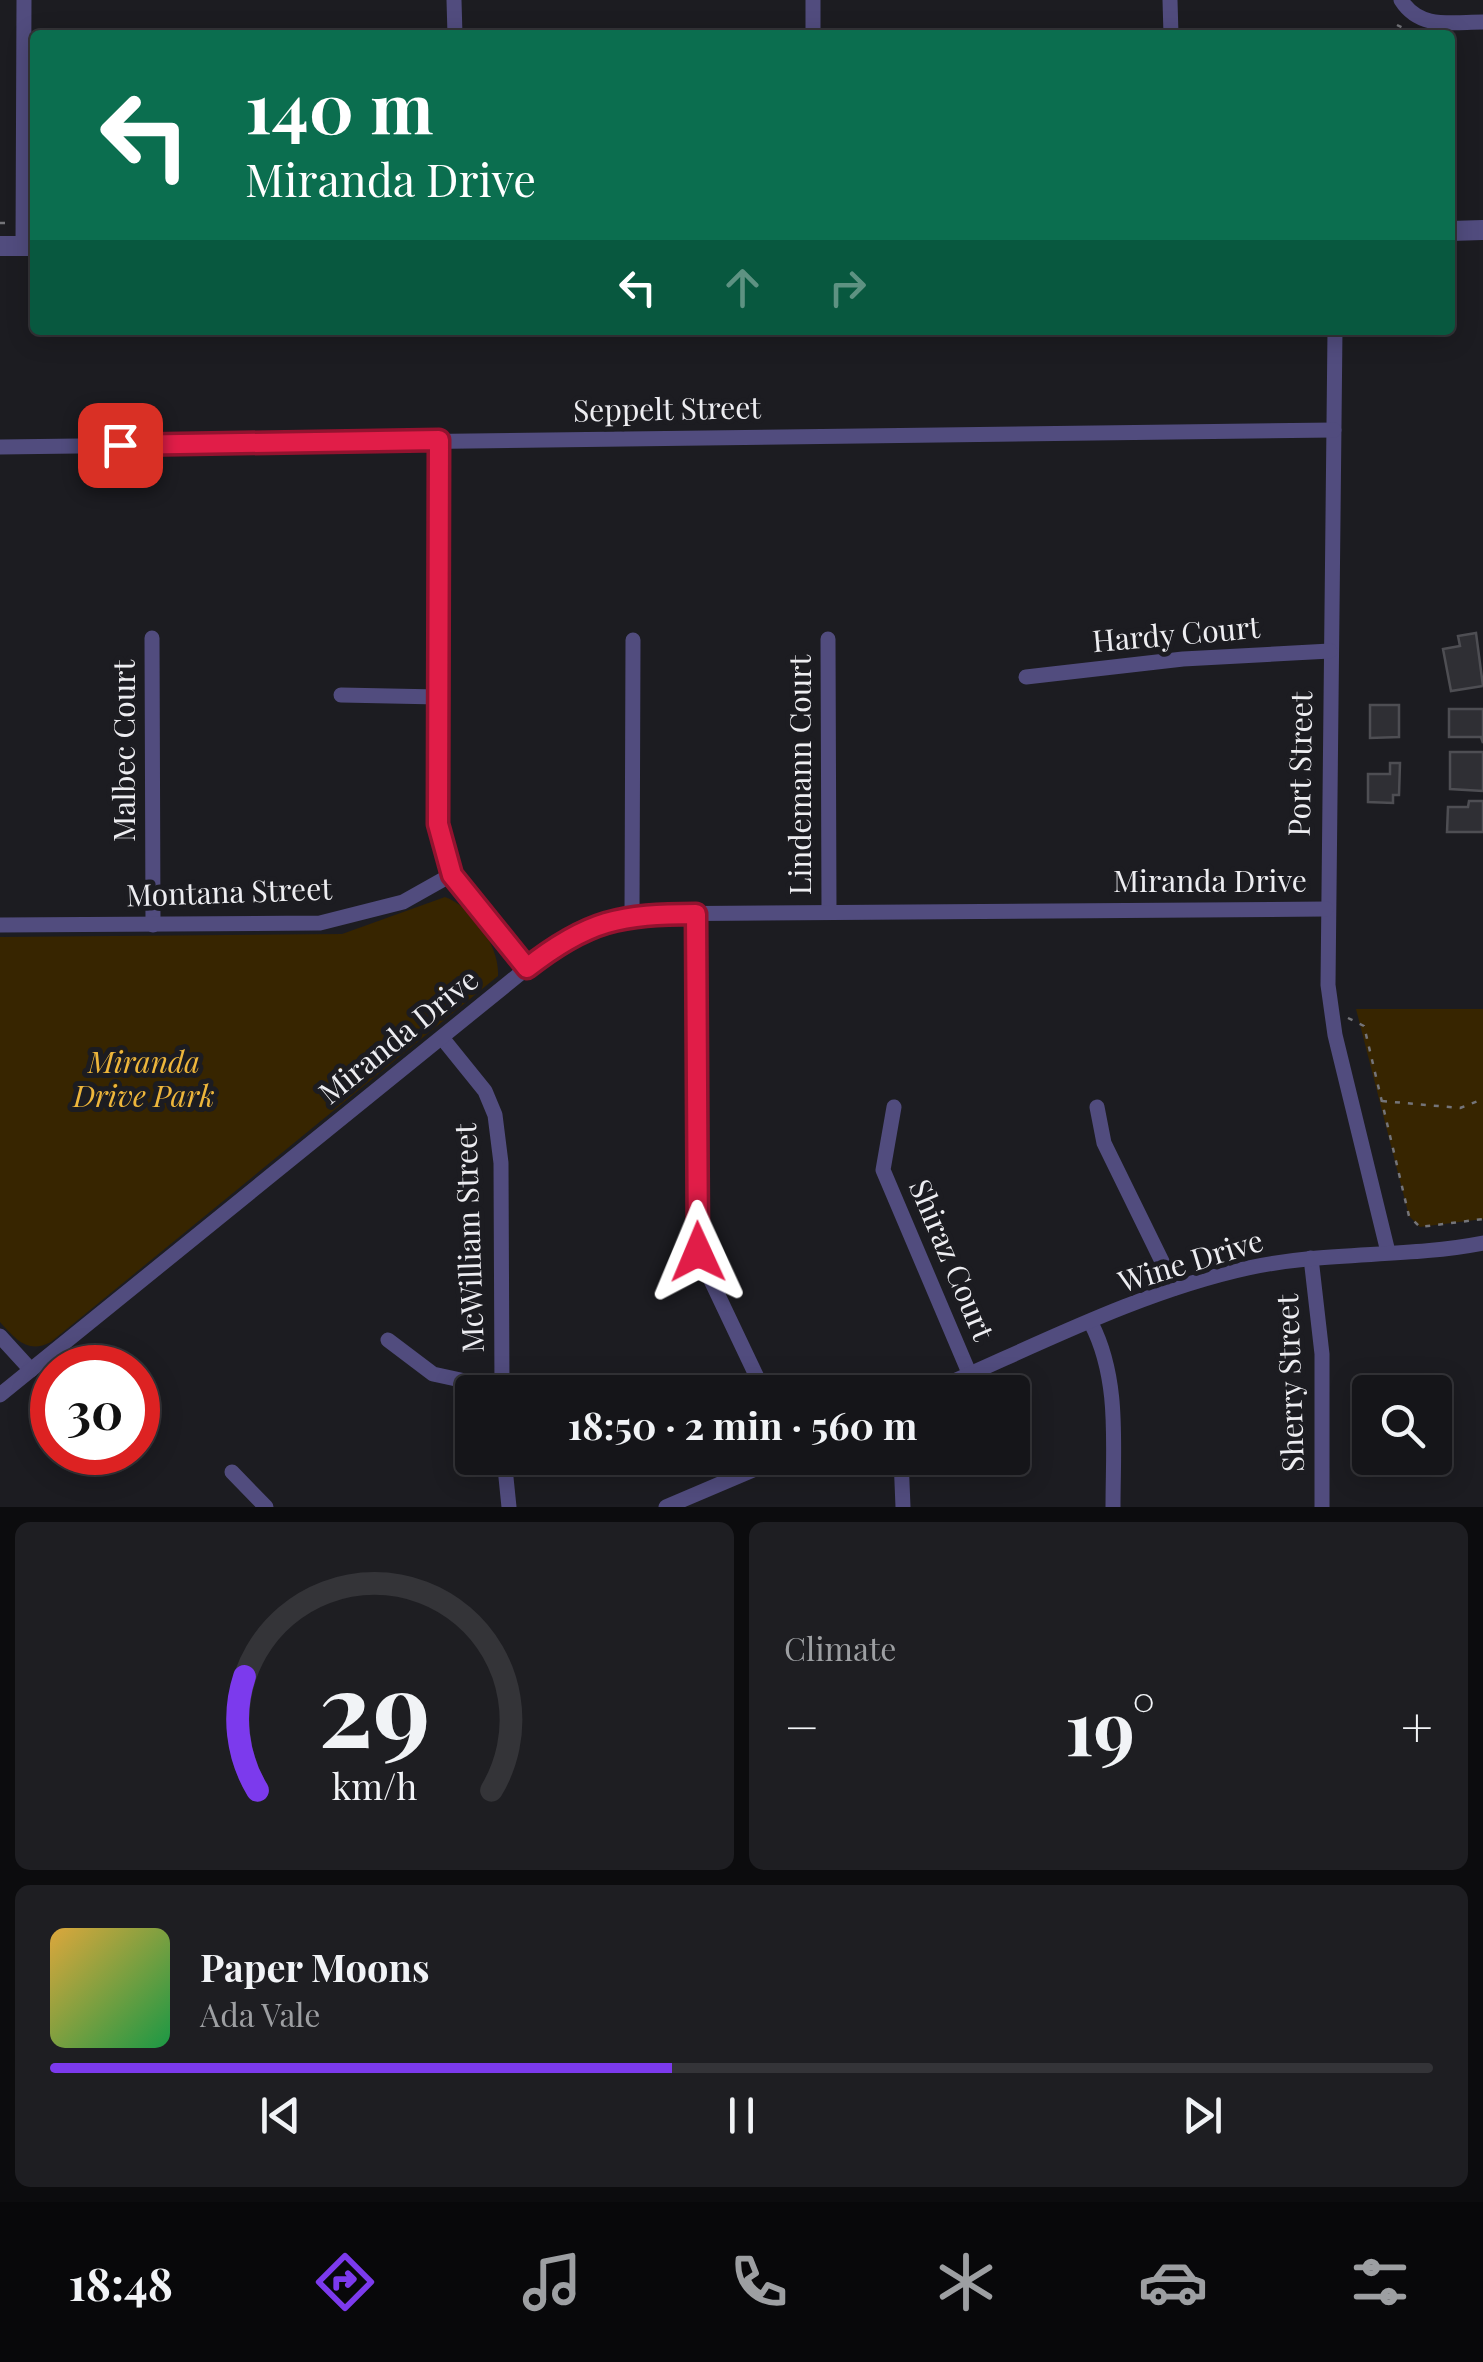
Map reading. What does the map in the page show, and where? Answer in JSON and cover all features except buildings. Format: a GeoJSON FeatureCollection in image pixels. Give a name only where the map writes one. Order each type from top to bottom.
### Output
{"type":"FeatureCollection","features":[{"type":"Feature","properties":{"kind":"street"},"geometry":{"type":"LineString","coordinates":[[0,246],[29,246],[24,0]]}},
{"type":"Feature","properties":{"kind":"street"},"geometry":{"type":"LineString","coordinates":[[454,0],[454,30]]}},
{"type":"Feature","properties":{"kind":"street"},"geometry":{"type":"LineString","coordinates":[[812,0],[812,30]]}},
{"type":"Feature","properties":{"kind":"street"},"geometry":{"type":"LineString","coordinates":[[1170,0],[1170,30]]}},
{"type":"Feature","properties":{"kind":"street"},"geometry":{"type":"LineString","coordinates":[[1401,0],[1412,15],[1425,21],[1483,22]]}},
{"type":"Feature","properties":{"kind":"street"},"geometry":{"type":"LineString","coordinates":[[1455,231],[1483,230]]}},
{"type":"Feature","properties":{"kind":"street","name":"Port Street"},"geometry":{"type":"LineString","coordinates":[[1335,335],[1326,909],[1332,1018],[1388,1252]]}},
{"type":"Feature","properties":{"kind":"street","name":"Seppelt Street"},"geometry":{"type":"LineString","coordinates":[[0,447],[1334,430]]}},
{"type":"Feature","properties":{"kind":"street"},"geometry":{"type":"LineString","coordinates":[[439,440],[438,824],[452,875],[527,968]]}},
{"type":"Feature","properties":{"kind":"street","name":"Malbec Court"},"geometry":{"type":"LineString","coordinates":[[152,638],[153,924]]}},
{"type":"Feature","properties":{"kind":"street","name":"Lindemann Court"},"geometry":{"type":"LineString","coordinates":[[828,639],[829,911]]}},
{"type":"Feature","properties":{"kind":"street"},"geometry":{"type":"LineString","coordinates":[[632,640],[632,914]]}},
{"type":"Feature","properties":{"kind":"street","name":"Hardy Court"},"geometry":{"type":"LineString","coordinates":[[1026,677],[1183,659],[1330,651]]}},
{"type":"Feature","properties":{"kind":"street"},"geometry":{"type":"LineString","coordinates":[[341,695],[440,698]]}},
{"type":"Feature","properties":{"kind":"street","name":"Montana Street"},"geometry":{"type":"LineString","coordinates":[[0,925],[320,923],[402,902],[452,875]]}},
{"type":"Feature","properties":{"kind":"street","name":"Miranda Drive"},"geometry":{"type":"LineString","coordinates":[[63,1345],[555,946],[632,914],[1326,909]]}},
{"type":"Feature","properties":{"kind":"street"},"geometry":{"type":"LineString","coordinates":[[696,914],[698,1252],[756,1375]]}},
{"type":"Feature","properties":{"kind":"street","name":"McWilliam Street"},"geometry":{"type":"LineString","coordinates":[[442,1039],[485,1091],[495,1115],[501,1163],[502,1375]]}},
{"type":"Feature","properties":{"kind":"street","name":"Shiraz Court"},"geometry":{"type":"LineString","coordinates":[[894,1107],[884,1170],[970,1375]]}},
{"type":"Feature","properties":{"kind":"street"},"geometry":{"type":"LineString","coordinates":[[1097,1107],[1104,1142],[1175,1288]]}},
{"type":"Feature","properties":{"kind":"street","name":"Wine Drive"},"geometry":{"type":"LineString","coordinates":[[970,1375],[1175,1288],[1249,1268],[1312,1258],[1433,1253],[1483,1244]]}},
{"type":"Feature","properties":{"kind":"street","name":"Sherry Street"},"geometry":{"type":"LineString","coordinates":[[1312,1258],[1322,1354],[1322,1507]]}},
{"type":"Feature","properties":{"kind":"street"},"geometry":{"type":"LineString","coordinates":[[1091,1323],[1108,1355],[1113,1412],[1112,1507]]}},
{"type":"Feature","properties":{"kind":"street"},"geometry":{"type":"LineString","coordinates":[[0,1336],[30,1368]]}},
{"type":"Feature","properties":{"kind":"street"},"geometry":{"type":"LineString","coordinates":[[388,1340],[433,1374],[455,1379]]}},
{"type":"Feature","properties":{"kind":"street","name":"Miranda Drive"},"geometry":{"type":"LineString","coordinates":[[0,1396],[30,1372]]}},
{"type":"Feature","properties":{"kind":"street"},"geometry":{"type":"LineString","coordinates":[[232,1472],[266,1507]]}},
{"type":"Feature","properties":{"kind":"street"},"geometry":{"type":"LineString","coordinates":[[506,1475],[509,1507]]}},
{"type":"Feature","properties":{"kind":"street"},"geometry":{"type":"LineString","coordinates":[[666,1507],[696,1501],[747,1475]]}},
{"type":"Feature","properties":{"kind":"street"},"geometry":{"type":"LineString","coordinates":[[902,1475],[903,1507]]}},
{"type":"Feature","properties":{"kind":"path"},"geometry":{"type":"LineString","coordinates":[[1332,1018],[1354,1018],[1364,1026],[1414,1224],[1432,1228],[1483,1220]]}},
{"type":"Feature","properties":{"kind":"path"},"geometry":{"type":"LineString","coordinates":[[1382,1101],[1460,1108],[1483,1099]]}},
{"type":"Feature","properties":{"kind":"green space","name":"Miranda Drive Park"},"geometry":{"type":"Polygon","coordinates":[[[445,897],[465,909],[482,929],[494,952],[498,976],[51,1342],[29,1346],[11,1334],[0,1322],[0,937],[342,934],[445,897]]]}},
{"type":"Feature","properties":{"kind":"green space"},"geometry":{"type":"Polygon","coordinates":[[[1356,1009],[1483,1009],[1483,1219],[1420,1227],[1409,1216],[1356,1009]]]}},
{"type":"Feature","properties":{"kind":"route"},"geometry":{"type":"LineString","coordinates":[[120,445],[439,440],[438,824],[452,875],[527,968],[555,946],[632,914],[696,914],[698,1252]]}}]}
